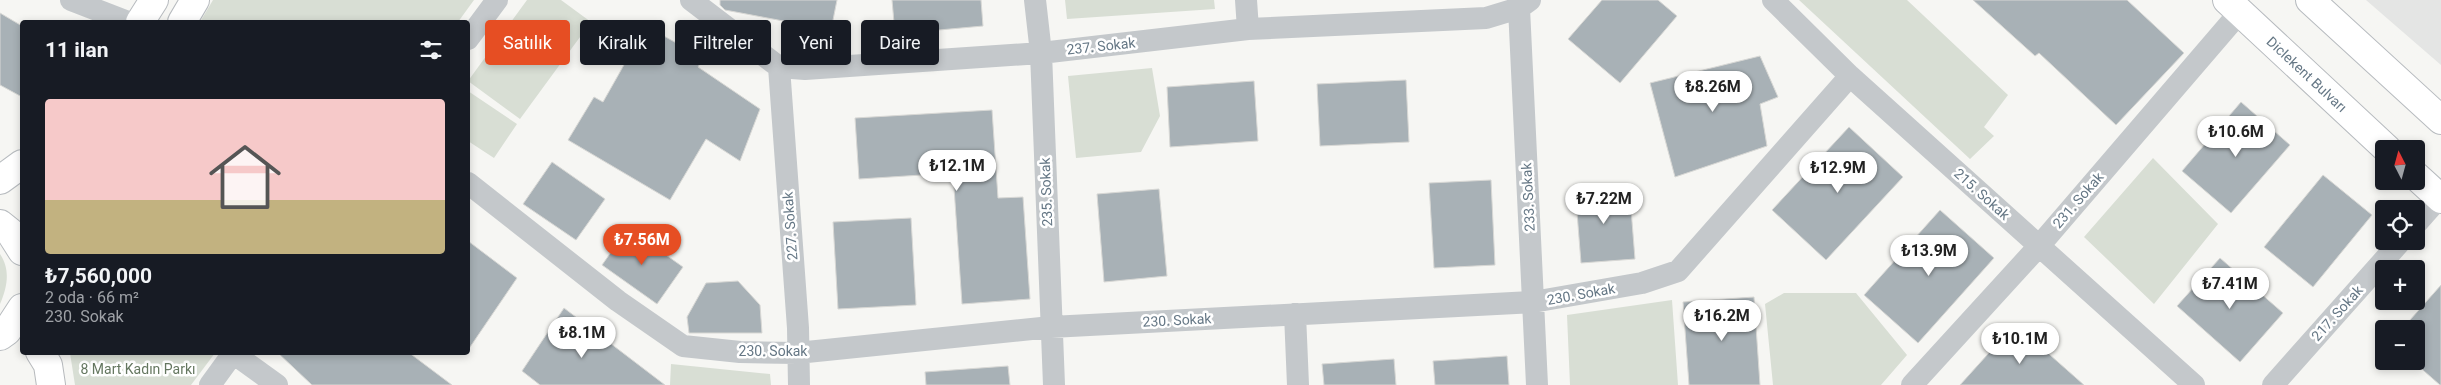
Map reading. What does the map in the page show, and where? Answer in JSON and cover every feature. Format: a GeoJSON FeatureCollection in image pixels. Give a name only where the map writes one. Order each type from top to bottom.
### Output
{"type":"FeatureCollection","features":[{"type":"Feature","properties":{"kind":"main road"},"geometry":{"type":"LineString","coordinates":[[141,20],[154,0]]}},
{"type":"Feature","properties":{"kind":"main road"},"geometry":{"type":"LineString","coordinates":[[183,20],[195,0]]}},
{"type":"Feature","properties":{"kind":"main road"},"geometry":{"type":"LineString","coordinates":[[2310,0],[2441,120]]}},
{"type":"Feature","properties":{"kind":"main road","name":"Diclekent Bulvarı"},"geometry":{"type":"LineString","coordinates":[[2234,6],[2377,140]]}},
{"type":"Feature","properties":{"kind":"main road"},"geometry":{"type":"LineString","coordinates":[[0,180],[20,165]]}},
{"type":"Feature","properties":{"kind":"main road"},"geometry":{"type":"LineString","coordinates":[[2425,185],[2440,199]]}},
{"type":"Feature","properties":{"kind":"main road"},"geometry":{"type":"LineString","coordinates":[[0,224],[10,232],[20,248]]}},
{"type":"Feature","properties":{"kind":"main road"},"geometry":{"type":"LineString","coordinates":[[0,336],[20,317]]}},
{"type":"Feature","properties":{"kind":"main road"},"geometry":{"type":"LineString","coordinates":[[42,355],[48,365],[51,385]]}},
{"type":"Feature","properties":{"kind":"street"},"geometry":{"type":"LineString","coordinates":[[71,0],[123,20]]}},
{"type":"Feature","properties":{"kind":"street"},"geometry":{"type":"LineString","coordinates":[[470,35],[497,0]]}},
{"type":"Feature","properties":{"kind":"street"},"geometry":{"type":"LineString","coordinates":[[691,0],[779,67]]}},
{"type":"Feature","properties":{"kind":"street","name":"235. Sokak"},"geometry":{"type":"LineString","coordinates":[[1035,0],[1040,52],[1054,385]]}},
{"type":"Feature","properties":{"kind":"street"},"geometry":{"type":"LineString","coordinates":[[1246,0],[1248,29]]}},
{"type":"Feature","properties":{"kind":"street","name":"215. Sokak"},"geometry":{"type":"LineString","coordinates":[[1773,0],[1850,76],[2194,385]]}},
{"type":"Feature","properties":{"kind":"street","name":"237. Sokak"},"geometry":{"type":"LineString","coordinates":[[779,67],[805,69],[1040,52],[1248,29],[1486,18],[1524,4]]}},
{"type":"Feature","properties":{"kind":"street","name":"233. Sokak"},"geometry":{"type":"LineString","coordinates":[[1524,4],[1537,385]]}},
{"type":"Feature","properties":{"kind":"street","name":"231. Sokak"},"geometry":{"type":"LineString","coordinates":[[1912,385],[2039,246],[2234,6]]}},
{"type":"Feature","properties":{"kind":"street","name":"227. Sokak"},"geometry":{"type":"LineString","coordinates":[[779,67],[798,328],[799,385]]}},
{"type":"Feature","properties":{"kind":"street","name":"230. Sokak"},"geometry":{"type":"LineString","coordinates":[[470,185],[618,301],[683,346],[740,352],[798,353],[1051,327],[1533,302],[1642,283],[1678,271],[1850,76]]}},
{"type":"Feature","properties":{"kind":"street"},"geometry":{"type":"LineString","coordinates":[[2425,215],[2440,199]]}},
{"type":"Feature","properties":{"kind":"street","name":"217. Sokak"},"geometry":{"type":"LineString","coordinates":[[2273,385],[2393,250]]}},
{"type":"Feature","properties":{"kind":"street"},"geometry":{"type":"LineString","coordinates":[[1295,314],[1298,385]]}},
{"type":"Feature","properties":{"kind":"street"},"geometry":{"type":"LineString","coordinates":[[210,385],[232,355]]}},
{"type":"Feature","properties":{"kind":"street"},"geometry":{"type":"LineString","coordinates":[[236,355],[277,385]]}},
{"type":"Feature","properties":{"kind":"shaded area"},"geometry":{"type":"Polygon","coordinates":[[[2366,0],[2441,0],[2441,65],[2366,0]]]}},
{"type":"Feature","properties":{"kind":"green space"},"geometry":{"type":"Polygon","coordinates":[[[213,0],[474,0],[459,20],[201,20],[213,0]]]}},
{"type":"Feature","properties":{"kind":"green space"},"geometry":{"type":"Polygon","coordinates":[[[527,0],[561,0],[588,20],[580,20],[580,37],[570,51],[570,20],[512,20],[527,0]]]}},
{"type":"Feature","properties":{"kind":"green space"},"geometry":{"type":"Polygon","coordinates":[[[1065,0],[1214,0],[1215,9],[1067,19],[1065,0]]]}},
{"type":"Feature","properties":{"kind":"green space"},"geometry":{"type":"Polygon","coordinates":[[[1799,0],[1907,0],[2008,95],[1984,127],[1994,136],[1970,159],[1799,0]]]}},
{"type":"Feature","properties":{"kind":"green space"},"geometry":{"type":"Polygon","coordinates":[[[485,58],[485,65],[560,65],[520,119],[470,82],[470,78],[485,58]]]}},
{"type":"Feature","properties":{"kind":"green space"},"geometry":{"type":"Polygon","coordinates":[[[1152,68],[1160,116],[1141,152],[1076,158],[1068,76],[1152,68]]]}},
{"type":"Feature","properties":{"kind":"green space"},"geometry":{"type":"Polygon","coordinates":[[[470,92],[517,124],[494,158],[470,142],[470,92]]]}},
{"type":"Feature","properties":{"kind":"green space"},"geometry":{"type":"Polygon","coordinates":[[[2153,158],[2218,224],[2154,304],[2084,237],[2153,158]]]}},
{"type":"Feature","properties":{"kind":"green space"},"geometry":{"type":"Polygon","coordinates":[[[0,254],[6,266],[7,279],[0,304],[0,254]]]}},
{"type":"Feature","properties":{"kind":"green space"},"geometry":{"type":"Polygon","coordinates":[[[1784,293],[1856,293],[1907,355],[1881,385],[1773,385],[1765,304],[1784,293]]]}},
{"type":"Feature","properties":{"kind":"green space"},"geometry":{"type":"Polygon","coordinates":[[[1672,300],[1678,385],[1570,385],[1567,315],[1672,300]]]}},
{"type":"Feature","properties":{"kind":"green space","name":"8 Mart Kadın Parkı"},"geometry":{"type":"Polygon","coordinates":[[[70,355],[214,355],[191,385],[75,385],[70,355]]]}},
{"type":"Feature","properties":{"kind":"green space"},"geometry":{"type":"Polygon","coordinates":[[[671,364],[770,374],[771,385],[670,385],[671,364]]]}},
{"type":"Feature","properties":{"kind":"building"},"geometry":{"type":"Polygon","coordinates":[[[720,0],[837,0],[833,20],[781,21],[725,10],[720,5],[720,0]]]}},
{"type":"Feature","properties":{"kind":"building"},"geometry":{"type":"Polygon","coordinates":[[[892,0],[981,0],[983,26],[939,30],[939,20],[894,20],[892,0]]]}},
{"type":"Feature","properties":{"kind":"building"},"geometry":{"type":"Polygon","coordinates":[[[1602,0],[1658,0],[1677,16],[1620,83],[1568,39],[1602,0]]]}},
{"type":"Feature","properties":{"kind":"building"},"geometry":{"type":"Polygon","coordinates":[[[1973,0],[2127,0],[2184,53],[2116,125],[2039,53],[2035,56],[1973,0]]]}},
{"type":"Feature","properties":{"kind":"building"},"geometry":{"type":"Polygon","coordinates":[[[0,13],[20,25],[20,96],[0,85],[0,13]]]}},
{"type":"Feature","properties":{"kind":"building"},"geometry":{"type":"Polygon","coordinates":[[[665,37],[675,42],[675,65],[699,65],[698,67],[760,109],[740,161],[706,139],[670,200],[568,140],[594,97],[603,102],[624,65],[665,65],[665,37]]]}},
{"type":"Feature","properties":{"kind":"building"},"geometry":{"type":"Polygon","coordinates":[[[1760,56],[1778,97],[1760,104],[1767,146],[1675,177],[1650,83],[1760,56]]]}},
{"type":"Feature","properties":{"kind":"building"},"geometry":{"type":"Polygon","coordinates":[[[1406,80],[1409,142],[1320,146],[1317,84],[1406,80]]]}},
{"type":"Feature","properties":{"kind":"building"},"geometry":{"type":"Polygon","coordinates":[[[1254,81],[1258,141],[1170,147],[1167,87],[1254,81]]]}},
{"type":"Feature","properties":{"kind":"building"},"geometry":{"type":"Polygon","coordinates":[[[2241,102],[2290,145],[2231,213],[2182,171],[2241,102]]]}},
{"type":"Feature","properties":{"kind":"building"},"geometry":{"type":"Polygon","coordinates":[[[992,110],[998,198],[1023,197],[1030,299],[962,304],[953,173],[859,179],[855,118],[992,110]]]}},
{"type":"Feature","properties":{"kind":"building"},"geometry":{"type":"Polygon","coordinates":[[[1849,127],[1903,177],[1826,260],[1772,210],[1849,127]]]}},
{"type":"Feature","properties":{"kind":"building"},"geometry":{"type":"Polygon","coordinates":[[[552,162],[605,199],[576,240],[523,204],[552,162]]]}},
{"type":"Feature","properties":{"kind":"building"},"geometry":{"type":"Polygon","coordinates":[[[2323,175],[2372,215],[2313,287],[2264,247],[2323,175]]]}},
{"type":"Feature","properties":{"kind":"building"},"geometry":{"type":"Polygon","coordinates":[[[1491,180],[1495,265],[1434,268],[1429,183],[1491,180]]]}},
{"type":"Feature","properties":{"kind":"building"},"geometry":{"type":"Polygon","coordinates":[[[1612,184],[1616,197],[1630,196],[1635,259],[1581,263],[1575,187],[1612,184]]]}},
{"type":"Feature","properties":{"kind":"building"},"geometry":{"type":"Polygon","coordinates":[[[1159,189],[1167,276],[1104,282],[1097,194],[1159,189]]]}},
{"type":"Feature","properties":{"kind":"building"},"geometry":{"type":"Polygon","coordinates":[[[1940,210],[1994,258],[1918,343],[1864,295],[1940,210]]]}},
{"type":"Feature","properties":{"kind":"building"},"geometry":{"type":"Polygon","coordinates":[[[911,218],[916,305],[838,309],[833,222],[911,218]]]}},
{"type":"Feature","properties":{"kind":"building"},"geometry":{"type":"Polygon","coordinates":[[[628,228],[683,267],[657,304],[602,265],[628,228]]]}},
{"type":"Feature","properties":{"kind":"building"},"geometry":{"type":"Polygon","coordinates":[[[470,243],[517,278],[470,347],[470,243]]]}},
{"type":"Feature","properties":{"kind":"building"},"geometry":{"type":"Polygon","coordinates":[[[2220,258],[2283,313],[2240,362],[2177,306],[2220,258]]]}},
{"type":"Feature","properties":{"kind":"building"},"geometry":{"type":"Polygon","coordinates":[[[738,281],[760,305],[762,333],[689,333],[687,317],[706,283],[738,281]]]}},
{"type":"Feature","properties":{"kind":"building"},"geometry":{"type":"Polygon","coordinates":[[[2441,285],[2441,385],[2423,370],[2425,370],[2425,320],[2410,320],[2419,310],[2425,310],[2425,303],[2441,285]]]}},
{"type":"Feature","properties":{"kind":"building"},"geometry":{"type":"Polygon","coordinates":[[[1754,297],[1760,385],[1689,385],[1683,302],[1754,297]]]}},
{"type":"Feature","properties":{"kind":"building"},"geometry":{"type":"Polygon","coordinates":[[[564,308],[665,385],[540,385],[522,371],[564,308]]]}},
{"type":"Feature","properties":{"kind":"building"},"geometry":{"type":"Polygon","coordinates":[[[2015,324],[2084,385],[1960,385],[2015,324]]]}},
{"type":"Feature","properties":{"kind":"building"},"geometry":{"type":"Polygon","coordinates":[[[280,355],[412,355],[452,385],[312,385],[280,355]]]}},
{"type":"Feature","properties":{"kind":"building"},"geometry":{"type":"Polygon","coordinates":[[[1507,356],[1509,385],[1435,385],[1433,361],[1507,356]]]}},
{"type":"Feature","properties":{"kind":"building"},"geometry":{"type":"Polygon","coordinates":[[[1394,359],[1396,385],[1324,385],[1322,364],[1394,359]]]}},
{"type":"Feature","properties":{"kind":"building"},"geometry":{"type":"Polygon","coordinates":[[[1008,366],[1010,385],[926,385],[925,372],[1008,366]]]}}]}
